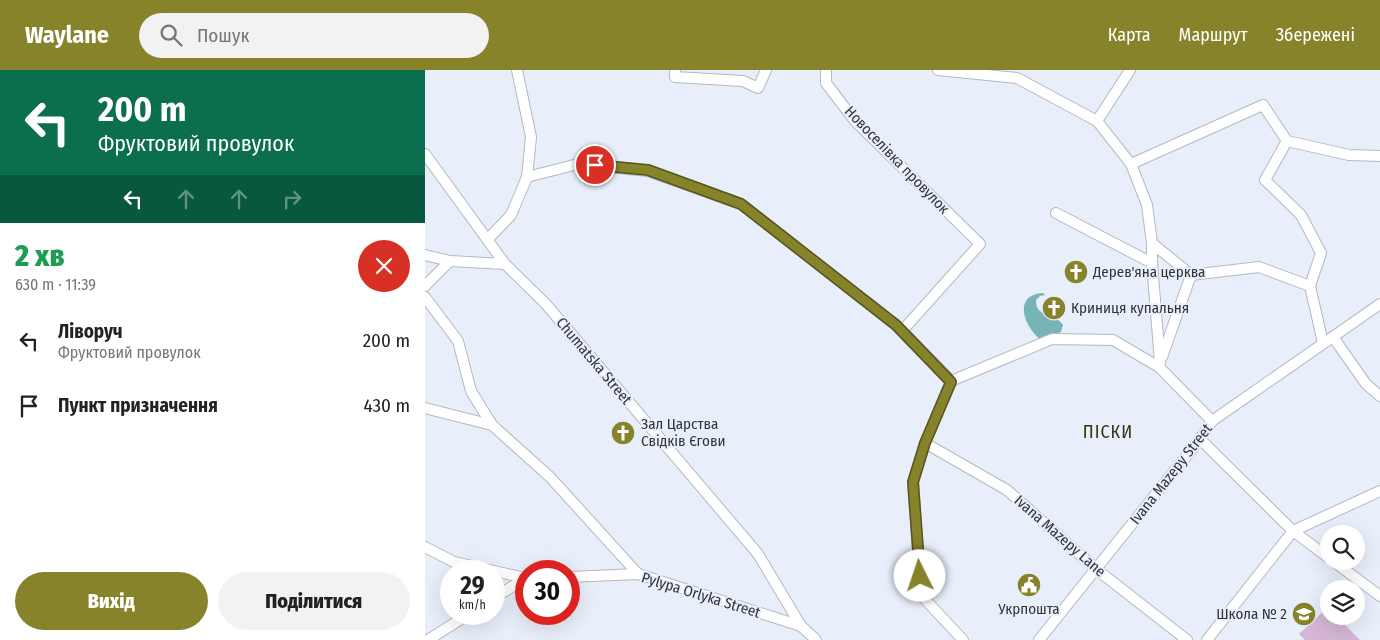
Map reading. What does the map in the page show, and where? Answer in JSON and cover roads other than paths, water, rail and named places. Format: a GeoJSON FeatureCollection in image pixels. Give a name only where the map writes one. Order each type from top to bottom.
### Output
{"type":"FeatureCollection","features":[{"type":"Feature","properties":{"kind":"street"},"geometry":{"type":"LineString","coordinates":[[487,239],[511,215],[527,178],[531,137],[517,70]]}},
{"type":"Feature","properties":{"kind":"street"},"geometry":{"type":"LineString","coordinates":[[675,70],[675,77],[743,81],[758,88],[766,70]]}},
{"type":"Feature","properties":{"kind":"street","name":"Новоселівка провулок"},"geometry":{"type":"LineString","coordinates":[[826,70],[826,83],[855,121],[980,244],[902,331]]}},
{"type":"Feature","properties":{"kind":"street"},"geometry":{"type":"LineString","coordinates":[[938,70],[1021,74],[1097,121],[1131,164],[1147,205],[1152,243],[1160,364]]}},
{"type":"Feature","properties":{"kind":"street"},"geometry":{"type":"LineString","coordinates":[[1097,121],[1130,70]]}},
{"type":"Feature","properties":{"kind":"street"},"geometry":{"type":"LineString","coordinates":[[1131,164],[1263,105],[1287,141],[1349,155],[1380,156]]}},
{"type":"Feature","properties":{"kind":"street"},"geometry":{"type":"LineString","coordinates":[[1287,141],[1265,180],[1301,215],[1321,253],[1310,286],[1323,343]]}},
{"type":"Feature","properties":{"kind":"street","name":"Chumatska Street"},"geometry":{"type":"LineString","coordinates":[[425,154],[505,264],[545,303],[758,554],[801,626],[816,640]]}},
{"type":"Feature","properties":{"kind":"street"},"geometry":{"type":"LineString","coordinates":[[527,178],[578,164],[648,170],[741,204],[896,325],[951,382]]}},
{"type":"Feature","properties":{"kind":"street"},"geometry":{"type":"LineString","coordinates":[[1056,213],[1152,263]]}},
{"type":"Feature","properties":{"kind":"street"},"geometry":{"type":"LineString","coordinates":[[1152,243],[1191,275],[1259,267],[1310,286]]}},
{"type":"Feature","properties":{"kind":"street"},"geometry":{"type":"LineString","coordinates":[[425,256],[451,261],[505,264]]}},
{"type":"Feature","properties":{"kind":"street"},"geometry":{"type":"LineString","coordinates":[[425,286],[451,261]]}},
{"type":"Feature","properties":{"kind":"street"},"geometry":{"type":"LineString","coordinates":[[1160,364],[1191,275]]}},
{"type":"Feature","properties":{"kind":"street"},"geometry":{"type":"LineString","coordinates":[[425,297],[458,341],[471,391],[491,425],[550,477],[638,574]]}},
{"type":"Feature","properties":{"kind":"street","name":"Ivana Mazepy Street"},"geometry":{"type":"LineString","coordinates":[[1039,640],[1200,439],[1212,421],[1380,304]]}},
{"type":"Feature","properties":{"kind":"street"},"geometry":{"type":"LineString","coordinates":[[1333,337],[1366,384],[1380,396]]}},
{"type":"Feature","properties":{"kind":"street"},"geometry":{"type":"LineString","coordinates":[[963,640],[921,595],[913,482],[925,443],[951,382],[1052,339],[1113,340],[1160,364],[1212,421]]}},
{"type":"Feature","properties":{"kind":"street"},"geometry":{"type":"LineString","coordinates":[[425,408],[491,425]]}},
{"type":"Feature","properties":{"kind":"street"},"geometry":{"type":"LineString","coordinates":[[1200,439],[1293,531],[1320,551]]}},
{"type":"Feature","properties":{"kind":"street","name":"Ivana Mazepy Lane"},"geometry":{"type":"LineString","coordinates":[[925,443],[1007,490],[1096,569],[1187,640]]}},
{"type":"Feature","properties":{"kind":"street"},"geometry":{"type":"LineString","coordinates":[[1207,640],[1293,531],[1380,491]]}},
{"type":"Feature","properties":{"kind":"street"},"geometry":{"type":"LineString","coordinates":[[425,547],[449,560]]}},
{"type":"Feature","properties":{"kind":"street"},"geometry":{"type":"LineString","coordinates":[[1345,570],[1380,596]]}},
{"type":"Feature","properties":{"kind":"street","name":"Pylypa Orlyka Street"},"geometry":{"type":"LineString","coordinates":[[580,577],[638,574],[801,626]]}},
{"type":"Feature","properties":{"kind":"street"},"geometry":{"type":"LineString","coordinates":[[427,640],[451,625]]}},
{"type":"Feature","properties":{"kind":"water"},"geometry":{"type":"Polygon","coordinates":[[[1043,293],[1045,295],[1040,296],[1036,300],[1039,310],[1060,321],[1063,325],[1061,332],[1041,340],[1026,320],[1024,305],[1027,299],[1033,295],[1043,293]]]}},
{"type":"Feature","properties":{"kind":"place","name":"Дерев'яна церква"},"geometry":{"type":"Point","coordinates":[1076,272]}},
{"type":"Feature","properties":{"kind":"place","name":"Криниця купальня"},"geometry":{"type":"Point","coordinates":[1054,308]}},
{"type":"Feature","properties":{"kind":"place","name":"Зал Царства Свідків Єгови"},"geometry":{"type":"Point","coordinates":[623,433]}},
{"type":"Feature","properties":{"kind":"place","name":"Укрпошта"},"geometry":{"type":"Point","coordinates":[1029,585]}},
{"type":"Feature","properties":{"kind":"place","name":"Школа № 2"},"geometry":{"type":"Point","coordinates":[1304,614]}},
{"type":"Feature","properties":{"kind":"district","name":"ПІСКИ"},"geometry":{"type":"Point","coordinates":[1108,432]}}]}
